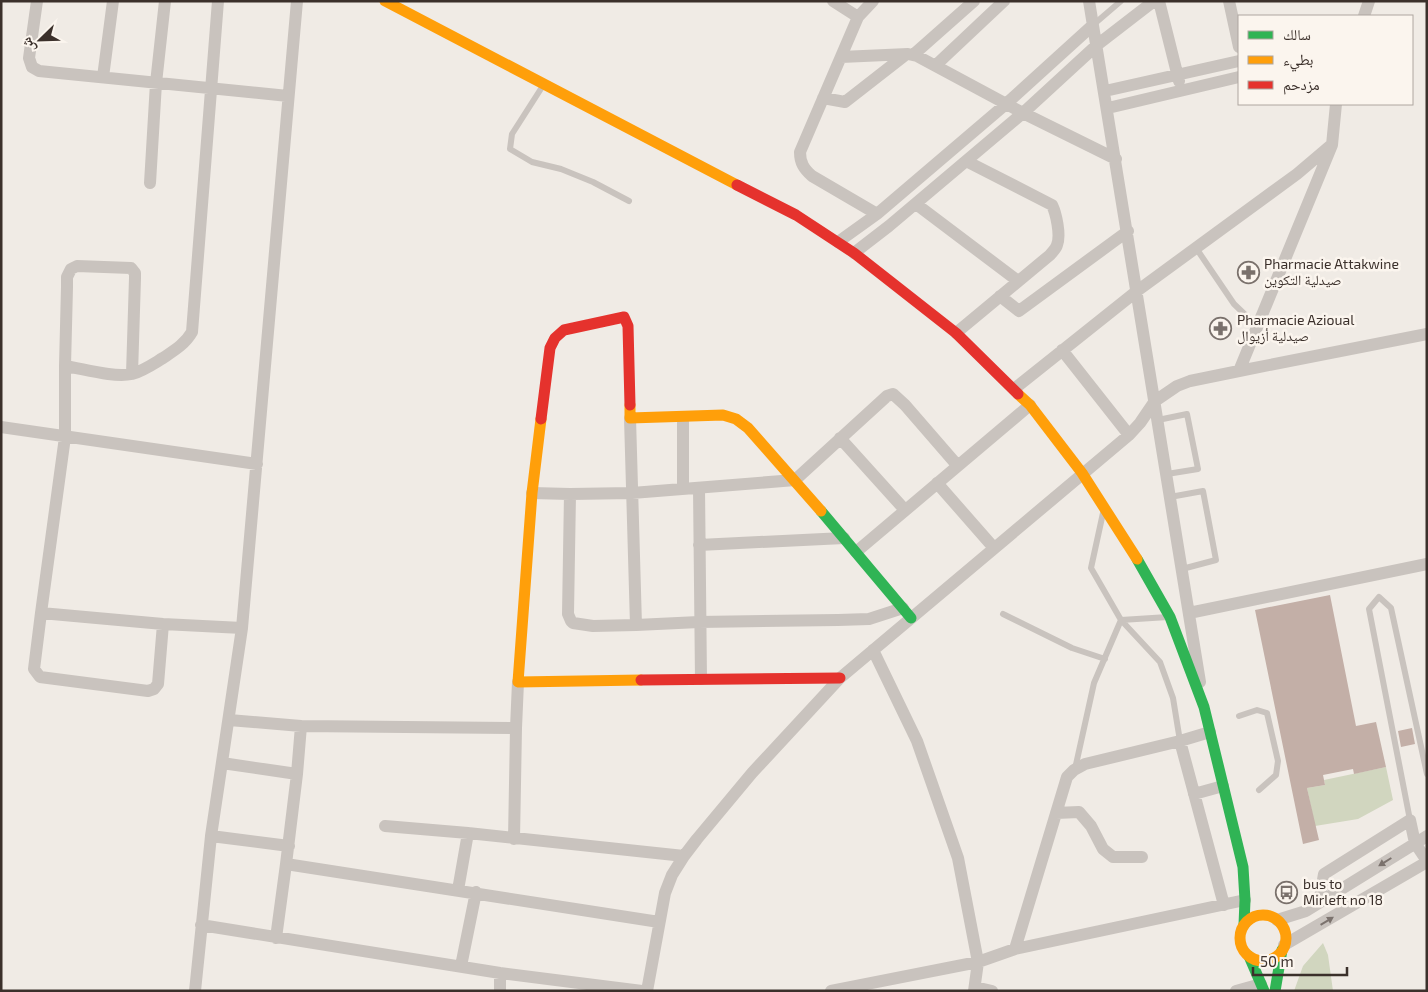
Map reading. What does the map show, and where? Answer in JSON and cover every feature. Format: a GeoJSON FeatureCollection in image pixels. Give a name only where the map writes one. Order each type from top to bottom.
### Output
{"type":"FeatureCollection","features":[{"type":"Feature","properties":{"kind":"main road"},"geometry":{"type":"LineString","coordinates":[[385,1],[796,215],[854,253],[956,333],[1030,405],[1082,473],[1149,578],[1170,617],[1204,707],[1243,867],[1255,901],[1274,919],[1284,932],[1275,991]]}},
{"type":"Feature","properties":{"kind":"main road"},"geometry":{"type":"LineString","coordinates":[[840,678],[518,682],[532,493],[550,348],[559,333],[564,330],[621,317],[626,320],[628,326],[630,418],[723,415],[740,421],[753,432],[776,461],[795,480],[907,613]]}},
{"type":"Feature","properties":{"kind":"main road"},"geometry":{"type":"LineString","coordinates":[[1255,901],[1240,938],[1244,951],[1255,960],[1270,960],[1277,956],[1283,948]]}},
{"type":"Feature","properties":{"kind":"main road"},"geometry":{"type":"LineString","coordinates":[[1244,926],[1253,917],[1259,916],[1274,919]]}},
{"type":"Feature","properties":{"kind":"main road"},"geometry":{"type":"LineString","coordinates":[[1249,956],[1262,987]]}},
{"type":"Feature","properties":{"kind":"street"},"geometry":{"type":"LineString","coordinates":[[37,1],[29,58],[32,67],[39,71],[288,96]]}},
{"type":"Feature","properties":{"kind":"street"},"geometry":{"type":"LineString","coordinates":[[103,77],[113,1]]}},
{"type":"Feature","properties":{"kind":"street"},"geometry":{"type":"LineString","coordinates":[[150,183],[156,83],[165,1]]}},
{"type":"Feature","properties":{"kind":"street"},"geometry":{"type":"LineString","coordinates":[[65,366],[122,376],[132,374],[150,366],[177,349],[185,343],[192,332],[218,1]]}},
{"type":"Feature","properties":{"kind":"street"},"geometry":{"type":"LineString","coordinates":[[196,991],[211,836],[242,628],[297,1]]}},
{"type":"Feature","properties":{"kind":"street"},"geometry":{"type":"LineString","coordinates":[[833,1],[858,17]]}},
{"type":"Feature","properties":{"kind":"street"},"geometry":{"type":"LineString","coordinates":[[873,1],[858,17],[800,152],[802,165],[812,176],[877,214]]}},
{"type":"Feature","properties":{"kind":"street"},"geometry":{"type":"LineString","coordinates":[[823,98],[845,102],[909,55],[974,1]]}},
{"type":"Feature","properties":{"kind":"street"},"geometry":{"type":"LineString","coordinates":[[936,65],[1004,1]]}},
{"type":"Feature","properties":{"kind":"street"},"geometry":{"type":"LineString","coordinates":[[1089,1],[1108,108],[1204,707]]}},
{"type":"Feature","properties":{"kind":"street"},"geometry":{"type":"LineString","coordinates":[[854,253],[916,204],[1023,114],[1097,45],[1154,1]]}},
{"type":"Feature","properties":{"kind":"street"},"geometry":{"type":"LineString","coordinates":[[1159,1],[1181,91]]}},
{"type":"Feature","properties":{"kind":"street"},"geometry":{"type":"LineString","coordinates":[[1229,1],[1238,43]]}},
{"type":"Feature","properties":{"kind":"street"},"geometry":{"type":"LineString","coordinates":[[1364,15],[1369,1]]}},
{"type":"Feature","properties":{"kind":"street"},"geometry":{"type":"LineString","coordinates":[[838,242],[877,214],[1006,104],[1093,26]]}},
{"type":"Feature","properties":{"kind":"street"},"geometry":{"type":"LineString","coordinates":[[841,57],[909,55],[936,65],[1023,114],[1116,159]]}},
{"type":"Feature","properties":{"kind":"street"},"geometry":{"type":"LineString","coordinates":[[1105,91],[1238,61]]}},
{"type":"Feature","properties":{"kind":"street"},"geometry":{"type":"LineString","coordinates":[[1108,108],[1238,78]]}},
{"type":"Feature","properties":{"kind":"street"},"geometry":{"type":"LineString","coordinates":[[1239,371],[1332,145],[1336,105]]}},
{"type":"Feature","properties":{"kind":"street"},"geometry":{"type":"LineString","coordinates":[[1014,389],[1137,291],[1297,174],[1332,145]]}},
{"type":"Feature","properties":{"kind":"street"},"geometry":{"type":"LineString","coordinates":[[956,333],[1056,248],[1058,239],[1054,209],[1047,201],[966,161]]}},
{"type":"Feature","properties":{"kind":"street"},"geometry":{"type":"LineString","coordinates":[[916,204],[1018,281]]}},
{"type":"Feature","properties":{"kind":"street"},"geometry":{"type":"LineString","coordinates":[[1000,296],[1019,311],[1128,231]]}},
{"type":"Feature","properties":{"kind":"street"},"geometry":{"type":"LineString","coordinates":[[132,374],[135,273],[131,268],[77,266],[71,268],[67,277],[65,437],[34,669],[40,677],[148,691],[154,689],[158,684],[163,624]]}},
{"type":"Feature","properties":{"kind":"street"},"geometry":{"type":"LineString","coordinates":[[647,991],[665,894],[672,875],[684,856],[752,773],[840,678],[873,650],[907,613],[994,548],[1129,434],[1140,424],[1155,401],[1178,386],[1190,382],[1427,334]]}},
{"type":"Feature","properties":{"kind":"street"},"geometry":{"type":"LineString","coordinates":[[1062,350],[1129,434]]}},
{"type":"Feature","properties":{"kind":"street"},"geometry":{"type":"LineString","coordinates":[[532,493],[632,493],[795,480],[887,396],[893,394],[905,405],[957,465]]}},
{"type":"Feature","properties":{"kind":"street"},"geometry":{"type":"LineString","coordinates":[[856,552],[1030,405]]}},
{"type":"Feature","properties":{"kind":"street"},"geometry":{"type":"LineString","coordinates":[[683,417],[683,489]]}},
{"type":"Feature","properties":{"kind":"street"},"geometry":{"type":"LineString","coordinates":[[630,418],[636,625]]}},
{"type":"Feature","properties":{"kind":"street"},"geometry":{"type":"LineString","coordinates":[[1,427],[257,464]]}},
{"type":"Feature","properties":{"kind":"street"},"geometry":{"type":"LineString","coordinates":[[840,438],[905,510]]}},
{"type":"Feature","properties":{"kind":"street"},"geometry":{"type":"LineString","coordinates":[[937,483],[994,548]]}},
{"type":"Feature","properties":{"kind":"street"},"geometry":{"type":"LineString","coordinates":[[699,488],[701,679]]}},
{"type":"Feature","properties":{"kind":"street"},"geometry":{"type":"LineString","coordinates":[[570,494],[569,618],[573,623],[583,625],[636,625],[869,619],[907,613]]}},
{"type":"Feature","properties":{"kind":"street"},"geometry":{"type":"LineString","coordinates":[[699,545],[844,538]]}},
{"type":"Feature","properties":{"kind":"street"},"geometry":{"type":"LineString","coordinates":[[1189,613],[1427,564]]}},
{"type":"Feature","properties":{"kind":"street"},"geometry":{"type":"LineString","coordinates":[[41,613],[163,624],[242,628]]}},
{"type":"Feature","properties":{"kind":"street"},"geometry":{"type":"LineString","coordinates":[[873,650],[917,741],[958,858],[978,962],[974,989],[992,991]]}},
{"type":"Feature","properties":{"kind":"street"},"geometry":{"type":"LineString","coordinates":[[514,838],[518,682]]}},
{"type":"Feature","properties":{"kind":"street"},"geometry":{"type":"LineString","coordinates":[[229,720],[301,726],[516,728]]}},
{"type":"Feature","properties":{"kind":"street"},"geometry":{"type":"LineString","coordinates":[[276,938],[297,774],[301,726]]}},
{"type":"Feature","properties":{"kind":"street"},"geometry":{"type":"LineString","coordinates":[[1015,948],[1067,777],[1074,770],[1085,764],[1210,732]]}},
{"type":"Feature","properties":{"kind":"street"},"geometry":{"type":"LineString","coordinates":[[1180,741],[1224,905]]}},
{"type":"Feature","properties":{"kind":"street"},"geometry":{"type":"LineString","coordinates":[[222,764],[297,774]]}},
{"type":"Feature","properties":{"kind":"street"},"geometry":{"type":"LineString","coordinates":[[1194,794],[1223,786]]}},
{"type":"Feature","properties":{"kind":"street"},"geometry":{"type":"LineString","coordinates":[[1056,814],[1079,812],[1091,826],[1103,849],[1113,857],[1142,857]]}},
{"type":"Feature","properties":{"kind":"street"},"geometry":{"type":"LineString","coordinates":[[1283,948],[1427,862],[1415,843],[1410,820],[1324,874],[1319,903]]}},
{"type":"Feature","properties":{"kind":"street"},"geometry":{"type":"LineString","coordinates":[[385,826],[684,856]]}},
{"type":"Feature","properties":{"kind":"street"},"geometry":{"type":"LineString","coordinates":[[458,890],[468,833]]}},
{"type":"Feature","properties":{"kind":"street"},"geometry":{"type":"LineString","coordinates":[[211,836],[288,846]]}},
{"type":"Feature","properties":{"kind":"street"},"geometry":{"type":"LineString","coordinates":[[1274,919],[1306,911],[1427,836]]}},
{"type":"Feature","properties":{"kind":"street"},"geometry":{"type":"LineString","coordinates":[[286,864],[476,892],[659,922]]}},
{"type":"Feature","properties":{"kind":"street"},"geometry":{"type":"LineString","coordinates":[[461,966],[476,892]]}},
{"type":"Feature","properties":{"kind":"street"},"geometry":{"type":"LineString","coordinates":[[831,991],[978,962],[1015,948],[1224,905],[1255,901]]}},
{"type":"Feature","properties":{"kind":"street"},"geometry":{"type":"LineString","coordinates":[[201,925],[500,973],[642,991]]}},
{"type":"Feature","properties":{"kind":"street"},"geometry":{"type":"LineString","coordinates":[[500,973],[500,991]]}},
{"type":"Feature","properties":{"kind":"street"},"geometry":{"type":"LineString","coordinates":[[1236,991],[1262,987]]}},
{"type":"Feature","properties":{"kind":"lane"},"geometry":{"type":"LineString","coordinates":[[1093,26],[1121,1]]}},
{"type":"Feature","properties":{"kind":"lane"},"geometry":{"type":"LineString","coordinates":[[544,83],[512,134],[510,150],[532,162],[561,169],[592,182],[629,201]]}},
{"type":"Feature","properties":{"kind":"lane"},"geometry":{"type":"LineString","coordinates":[[1196,248],[1234,304],[1258,326]]}},
{"type":"Feature","properties":{"kind":"lane"},"geometry":{"type":"LineString","coordinates":[[1158,420],[1187,414],[1198,469],[1167,474]]}},
{"type":"Feature","properties":{"kind":"lane"},"geometry":{"type":"LineString","coordinates":[[1170,497],[1203,491],[1216,560],[1182,569]]}},
{"type":"Feature","properties":{"kind":"lane"},"geometry":{"type":"LineString","coordinates":[[1104,507],[1091,568],[1121,620],[1160,662],[1173,698],[1180,741]]}},
{"type":"Feature","properties":{"kind":"lane"},"geometry":{"type":"LineString","coordinates":[[1410,820],[1369,609],[1378,597],[1391,608],[1427,774]]}},
{"type":"Feature","properties":{"kind":"lane"},"geometry":{"type":"LineString","coordinates":[[1003,614],[1072,648],[1105,659]]}},
{"type":"Feature","properties":{"kind":"lane"},"geometry":{"type":"LineString","coordinates":[[1121,620],[1170,617]]}},
{"type":"Feature","properties":{"kind":"lane"},"geometry":{"type":"LineString","coordinates":[[1074,770],[1094,683],[1121,620]]}},
{"type":"Feature","properties":{"kind":"lane"},"geometry":{"type":"LineString","coordinates":[[1239,716],[1257,710],[1267,713],[1278,762],[1276,775],[1259,790]]}},
{"type":"Feature","properties":{"kind":"green space"},"geometry":{"type":"Polygon","coordinates":[[[1386,767],[1393,800],[1358,819],[1315,826],[1307,788],[1325,785],[1324,780],[1386,767]]]}},
{"type":"Feature","properties":{"kind":"green space"},"geometry":{"type":"Polygon","coordinates":[[[1323,943],[1328,955],[1333,991],[1294,991],[1303,966],[1323,943]]]}},
{"type":"Feature","properties":{"kind":"building"},"geometry":{"type":"Polygon","coordinates":[[[1330,595],[1356,726],[1376,722],[1386,767],[1354,774],[1353,769],[1323,775],[1325,785],[1307,788],[1319,840],[1303,844],[1255,610],[1330,595]]]}},
{"type":"Feature","properties":{"kind":"building"},"geometry":{"type":"Polygon","coordinates":[[[1412,728],[1415,744],[1401,747],[1398,731],[1412,728]]]}},
{"type":"Feature","properties":{"kind":"traffic: fast"},"geometry":{"type":"LineString","coordinates":[[821,511],[911,618]]}},
{"type":"Feature","properties":{"kind":"traffic: fast"},"geometry":{"type":"LineString","coordinates":[[1137,559],[1170,617],[1204,707],[1243,867],[1244,925]]}},
{"type":"Feature","properties":{"kind":"traffic: fast"},"geometry":{"type":"LineString","coordinates":[[1275,991],[1282,950]]}},
{"type":"Feature","properties":{"kind":"traffic: fast"},"geometry":{"type":"LineString","coordinates":[[1249,956],[1264,991]]}},
{"type":"Feature","properties":{"kind":"traffic: slow"},"geometry":{"type":"LineString","coordinates":[[385,1],[737,185]]}},
{"type":"Feature","properties":{"kind":"traffic: slow"},"geometry":{"type":"LineString","coordinates":[[1018,394],[1030,405],[1082,473],[1137,559]]}},
{"type":"Feature","properties":{"kind":"traffic: slow"},"geometry":{"type":"LineString","coordinates":[[630,405],[630,418],[723,415],[736,419],[748,428],[821,511]]}},
{"type":"Feature","properties":{"kind":"traffic: slow"},"geometry":{"type":"LineString","coordinates":[[541,419],[532,493],[518,682],[641,680]]}},
{"type":"Feature","properties":{"kind":"traffic: slow"},"geometry":{"type":"LineString","coordinates":[[1263,915],[1276,919],[1282,925],[1286,938],[1282,951],[1276,957],[1263,961],[1250,957],[1244,951],[1240,938],[1244,925],[1250,919],[1263,915]]}},
{"type":"Feature","properties":{"kind":"traffic: jam"},"geometry":{"type":"LineString","coordinates":[[737,185],[796,215],[854,253],[956,333],[1018,394]]}},
{"type":"Feature","properties":{"kind":"traffic: jam"},"geometry":{"type":"LineString","coordinates":[[541,419],[550,348],[555,338],[564,330],[624,317],[628,326],[630,405]]}},
{"type":"Feature","properties":{"kind":"traffic: jam"},"geometry":{"type":"LineString","coordinates":[[641,680],[840,678]]}},
{"type":"Feature","properties":{"kind":"place","name":"Pharmacie Attakwine صيدلية التكوين"},"geometry":{"type":"Point","coordinates":[1248,272]}},
{"type":"Feature","properties":{"kind":"place","name":"Pharmacie Azioual صيدلية أزيوال"},"geometry":{"type":"Point","coordinates":[1221,328]}},
{"type":"Feature","properties":{"kind":"place","name":"bus to Mirleft no 18"},"geometry":{"type":"Point","coordinates":[1287,892]}}]}
